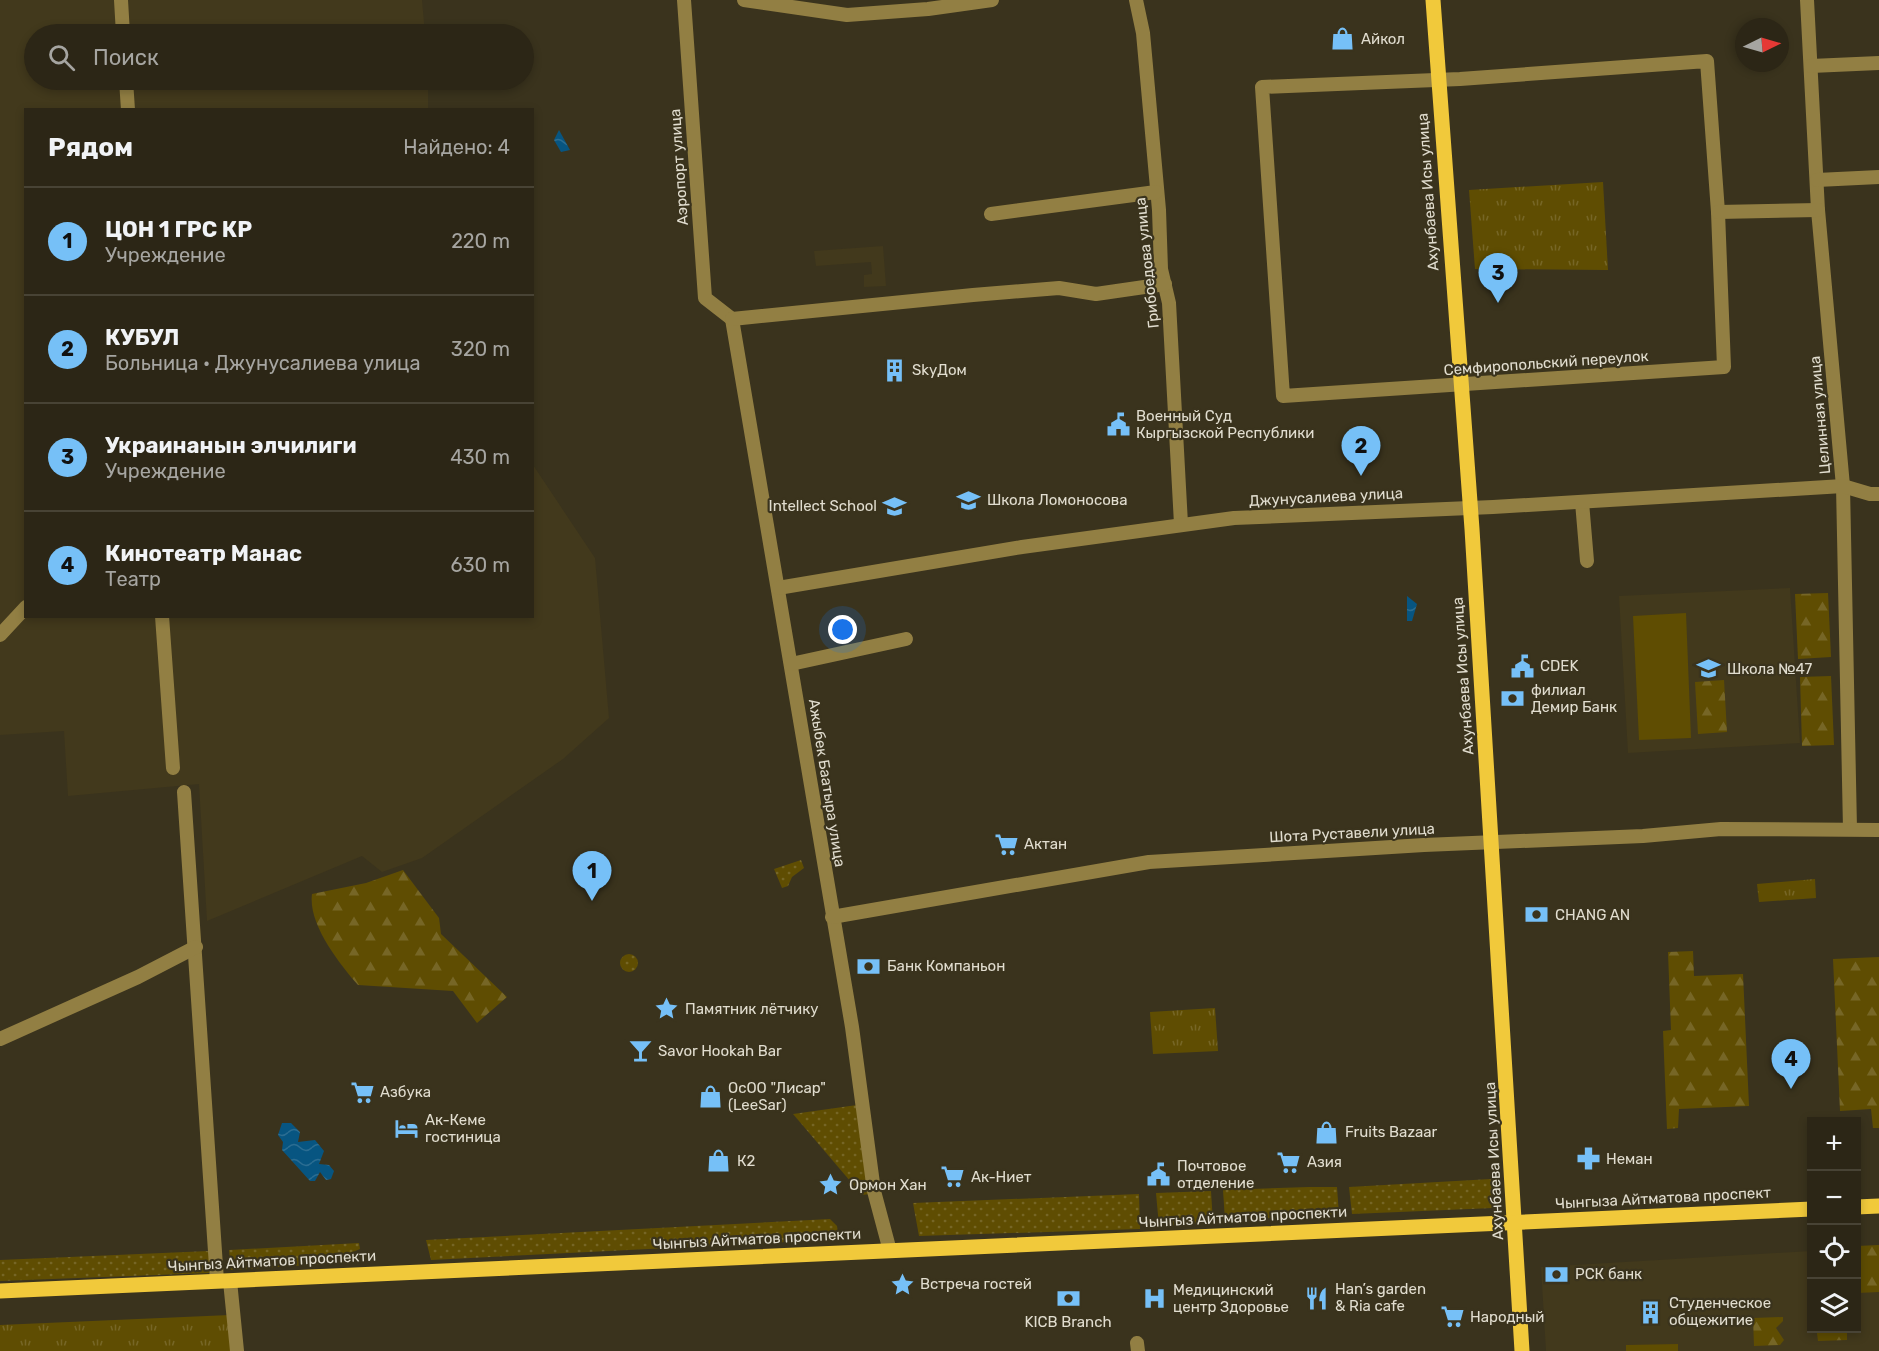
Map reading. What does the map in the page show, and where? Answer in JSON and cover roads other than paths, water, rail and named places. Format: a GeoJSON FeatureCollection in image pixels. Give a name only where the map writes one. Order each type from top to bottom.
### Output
{"type":"FeatureCollection","features":[{"type":"Feature","properties":{"kind":"main road","name":"Ахунбаева Исы улица"},"geometry":{"type":"LineString","coordinates":[[1433,0],[1470,508],[1516,1223],[1522,1351]]}},
{"type":"Feature","properties":{"kind":"main road"},"geometry":{"type":"LineString","coordinates":[[1861,1207],[1879,1206]]}},
{"type":"Feature","properties":{"kind":"main road","name":"Чынгыза Айтматова проспект"},"geometry":{"type":"LineString","coordinates":[[1516,1223],[1807,1209]]}},
{"type":"Feature","properties":{"kind":"main road","name":"Чынгыз Айтматов проспекти"},"geometry":{"type":"LineString","coordinates":[[0,1291],[1516,1223]]}},
{"type":"Feature","properties":{"kind":"street"},"geometry":{"type":"LineString","coordinates":[[121,0],[122,24]]}},
{"type":"Feature","properties":{"kind":"street","name":"Аэропорт улица"},"geometry":{"type":"LineString","coordinates":[[684,0],[705,298],[732,319]]}},
{"type":"Feature","properties":{"kind":"street"},"geometry":{"type":"LineString","coordinates":[[744,0],[830,6],[847,15],[884,13],[992,0]]}},
{"type":"Feature","properties":{"kind":"street","name":"Грибоедова улица"},"geometry":{"type":"LineString","coordinates":[[1136,0],[1143,33],[1161,269],[1169,303],[1181,524]]}},
{"type":"Feature","properties":{"kind":"street","name":"Целинная улица"},"geometry":{"type":"LineString","coordinates":[[1807,0],[1818,210],[1843,486],[1850,829]]}},
{"type":"Feature","properties":{"kind":"street","name":"Семфиропольский переулок"},"geometry":{"type":"LineString","coordinates":[[1707,61],[1718,212],[1724,367],[1282,396],[1262,87],[1439,80],[1707,61]]}},
{"type":"Feature","properties":{"kind":"street"},"geometry":{"type":"LineString","coordinates":[[1811,66],[1879,63]]}},
{"type":"Feature","properties":{"kind":"street"},"geometry":{"type":"LineString","coordinates":[[127,90],[128,108]]}},
{"type":"Feature","properties":{"kind":"street"},"geometry":{"type":"LineString","coordinates":[[1817,180],[1879,177]]}},
{"type":"Feature","properties":{"kind":"street"},"geometry":{"type":"LineString","coordinates":[[991,214],[1156,192]]}},
{"type":"Feature","properties":{"kind":"street"},"geometry":{"type":"LineString","coordinates":[[1718,212],[1818,210]]}},
{"type":"Feature","properties":{"kind":"street"},"geometry":{"type":"LineString","coordinates":[[732,319],[972,295],[1059,288],[1096,294],[1165,284]]}},
{"type":"Feature","properties":{"kind":"street","name":"Ажыбек Баатыра улица"},"geometry":{"type":"LineString","coordinates":[[732,319],[852,1028],[874,1191],[890,1251]]}},
{"type":"Feature","properties":{"kind":"street","name":"Джунусалиева улица"},"geometry":{"type":"LineString","coordinates":[[778,588],[1022,547],[1234,518],[1470,508],[1843,486],[1870,494],[1879,494]]}},
{"type":"Feature","properties":{"kind":"street"},"geometry":{"type":"LineString","coordinates":[[1582,502],[1587,561]]}},
{"type":"Feature","properties":{"kind":"street"},"geometry":{"type":"LineString","coordinates":[[0,635],[24,609]]}},
{"type":"Feature","properties":{"kind":"street"},"geometry":{"type":"LineString","coordinates":[[162,618],[172,768]]}},
{"type":"Feature","properties":{"kind":"street"},"geometry":{"type":"LineString","coordinates":[[791,664],[906,639]]}},
{"type":"Feature","properties":{"kind":"street"},"geometry":{"type":"LineString","coordinates":[[184,792],[223,1281],[237,1351]]}},
{"type":"Feature","properties":{"kind":"street","name":"Шота Руставели улица"},"geometry":{"type":"LineString","coordinates":[[832,917],[1149,862],[1424,844],[1492,843],[1720,829],[1879,830]]}},
{"type":"Feature","properties":{"kind":"street"},"geometry":{"type":"LineString","coordinates":[[0,1039],[138,977],[196,947]]}},
{"type":"Feature","properties":{"kind":"water"},"geometry":{"type":"Polygon","coordinates":[[[559,130],[570,150],[561,152],[554,140],[559,130]]]}},
{"type":"Feature","properties":{"kind":"water"},"geometry":{"type":"Polygon","coordinates":[[[1407,596],[1417,604],[1412,621],[1407,621],[1407,596]]]}},
{"type":"Feature","properties":{"kind":"water"},"geometry":{"type":"Polygon","coordinates":[[[282,1123],[291,1123],[300,1132],[298,1142],[315,1140],[324,1151],[319,1164],[329,1165],[334,1171],[331,1179],[326,1180],[320,1172],[315,1181],[310,1181],[282,1150],[283,1142],[278,1135],[282,1123]]]}},
{"type":"Feature","properties":{"kind":"place","name":"Айкол"},"geometry":{"type":"Point","coordinates":[1343,39]}},
{"type":"Feature","properties":{"kind":"place","name":"Украинанын элчилиги"},"geometry":{"type":"Point","coordinates":[1498,303]}},
{"type":"Feature","properties":{"kind":"place","name":"SkyДом"},"geometry":{"type":"Point","coordinates":[894,370]}},
{"type":"Feature","properties":{"kind":"place","name":"Военный Суд Кыргызской Республики"},"geometry":{"type":"Point","coordinates":[1118,425]}},
{"type":"Feature","properties":{"kind":"place","name":"КУБУЛ"},"geometry":{"type":"Point","coordinates":[1361,476]}},
{"type":"Feature","properties":{"kind":"place","name":"Школа Ломоносова"},"geometry":{"type":"Point","coordinates":[969,500]}},
{"type":"Feature","properties":{"kind":"place","name":"Intellect School"},"geometry":{"type":"Point","coordinates":[895,506]}},
{"type":"Feature","properties":{"kind":"place","name":"CDEK"},"geometry":{"type":"Point","coordinates":[1522,666]}},
{"type":"Feature","properties":{"kind":"place","name":"Школа №47"},"geometry":{"type":"Point","coordinates":[1709,669]}},
{"type":"Feature","properties":{"kind":"place","name":"филиал Демир Банк"},"geometry":{"type":"Point","coordinates":[1513,699]}},
{"type":"Feature","properties":{"kind":"place","name":"Актан"},"geometry":{"type":"Point","coordinates":[1006,844]}},
{"type":"Feature","properties":{"kind":"place","name":"ЦОН 1 ГРС КР"},"geometry":{"type":"Point","coordinates":[592,901]}},
{"type":"Feature","properties":{"kind":"place","name":"CHANG AN"},"geometry":{"type":"Point","coordinates":[1537,915]}},
{"type":"Feature","properties":{"kind":"place","name":"Банк Компаньон"},"geometry":{"type":"Point","coordinates":[869,966]}},
{"type":"Feature","properties":{"kind":"place","name":"Памятник лётчику"},"geometry":{"type":"Point","coordinates":[667,1009]}},
{"type":"Feature","properties":{"kind":"place","name":"Savor Hookah Bar"},"geometry":{"type":"Point","coordinates":[640,1051]}},
{"type":"Feature","properties":{"kind":"place","name":"Кинотеатр Манас"},"geometry":{"type":"Point","coordinates":[1791,1089]}},
{"type":"Feature","properties":{"kind":"place","name":"Азбука"},"geometry":{"type":"Point","coordinates":[362,1092]}},
{"type":"Feature","properties":{"kind":"place","name":"ОсОО \"Лисар\" (LeeSar)"},"geometry":{"type":"Point","coordinates":[710,1097]}},
{"type":"Feature","properties":{"kind":"place","name":"Ак-Кеме гостиница"},"geometry":{"type":"Point","coordinates":[407,1129]}},
{"type":"Feature","properties":{"kind":"place","name":"Fruits Bazaar"},"geometry":{"type":"Point","coordinates":[1327,1132]}},
{"type":"Feature","properties":{"kind":"place","name":"Неман"},"geometry":{"type":"Point","coordinates":[1588,1159]}},
{"type":"Feature","properties":{"kind":"place","name":"К2"},"geometry":{"type":"Point","coordinates":[719,1161]}},
{"type":"Feature","properties":{"kind":"place","name":"Азия"},"geometry":{"type":"Point","coordinates":[1289,1162]}},
{"type":"Feature","properties":{"kind":"place","name":"Почтовое отделение"},"geometry":{"type":"Point","coordinates":[1159,1175]}},
{"type":"Feature","properties":{"kind":"place","name":"Ак-Ниет"},"geometry":{"type":"Point","coordinates":[953,1177]}},
{"type":"Feature","properties":{"kind":"place","name":"Ормон Хан"},"geometry":{"type":"Point","coordinates":[831,1185]}},
{"type":"Feature","properties":{"kind":"place","name":"РСК банк"},"geometry":{"type":"Point","coordinates":[1557,1274]}},
{"type":"Feature","properties":{"kind":"place","name":"Встреча гостей"},"geometry":{"type":"Point","coordinates":[902,1284]}},
{"type":"Feature","properties":{"kind":"place","name":"KICB Branch"},"geometry":{"type":"Point","coordinates":[1068,1298]}},
{"type":"Feature","properties":{"kind":"place","name":"Han’s garden & Ria cafe"},"geometry":{"type":"Point","coordinates":[1317,1298]}},
{"type":"Feature","properties":{"kind":"place","name":"Медицинский центр Здоровье"},"geometry":{"type":"Point","coordinates":[1155,1299]}},
{"type":"Feature","properties":{"kind":"place","name":"Студенческое общежитие"},"geometry":{"type":"Point","coordinates":[1651,1312]}},
{"type":"Feature","properties":{"kind":"place","name":"Народный"},"geometry":{"type":"Point","coordinates":[1452,1317]}}]}
